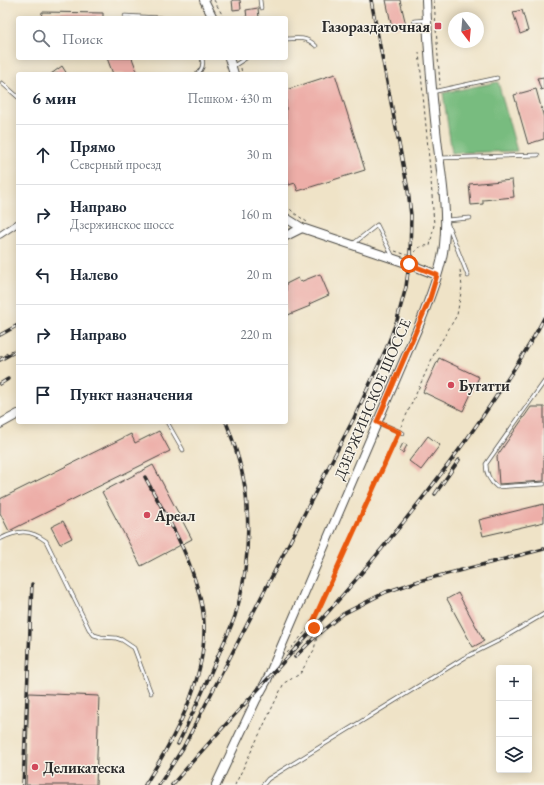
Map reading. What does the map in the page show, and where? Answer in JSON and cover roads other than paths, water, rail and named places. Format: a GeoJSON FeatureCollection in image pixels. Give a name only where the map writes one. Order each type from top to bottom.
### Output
{"type":"FeatureCollection","features":[{"type":"Feature","properties":{"kind":"main road"},"geometry":{"type":"LineString","coordinates":[[204,0],[212,16]]}},
{"type":"Feature","properties":{"kind":"main road","name":"ДЗЕРЖИНСКОЕ ШОССЕ"},"geometry":{"type":"LineString","coordinates":[[216,785],[267,680],[430,298],[437,275],[444,247],[446,219],[432,92],[426,0]]}},
{"type":"Feature","properties":{"kind":"main road"},"geometry":{"type":"LineString","coordinates":[[230,60],[233,70]]}},
{"type":"Feature","properties":{"kind":"main road"},"geometry":{"type":"LineString","coordinates":[[288,219],[302,228],[437,275]]}},
{"type":"Feature","properties":{"kind":"main road"},"geometry":{"type":"LineString","coordinates":[[288,235],[302,228]]}},
{"type":"Feature","properties":{"kind":"main road"},"geometry":{"type":"LineString","coordinates":[[0,424],[16,415]]}},
{"type":"Feature","properties":{"kind":"street"},"geometry":{"type":"LineString","coordinates":[[0,235],[16,224]]}},
{"type":"Feature","properties":{"kind":"lane"},"geometry":{"type":"LineString","coordinates":[[260,0],[261,8]]}},
{"type":"Feature","properties":{"kind":"lane"},"geometry":{"type":"LineString","coordinates":[[414,21],[427,20]]}},
{"type":"Feature","properties":{"kind":"lane"},"geometry":{"type":"LineString","coordinates":[[288,39],[303,38],[316,46]]}},
{"type":"Feature","properties":{"kind":"lane"},"geometry":{"type":"LineString","coordinates":[[200,72],[203,66],[202,60]]}},
{"type":"Feature","properties":{"kind":"lane"},"geometry":{"type":"LineString","coordinates":[[233,70],[244,60]]}},
{"type":"Feature","properties":{"kind":"lane"},"geometry":{"type":"LineString","coordinates":[[432,92],[497,78]]}},
{"type":"Feature","properties":{"kind":"lane"},"geometry":{"type":"LineString","coordinates":[[2,83],[16,95]]}},
{"type":"Feature","properties":{"kind":"lane"},"geometry":{"type":"LineString","coordinates":[[439,158],[538,155]]}},
{"type":"Feature","properties":{"kind":"lane"},"geometry":{"type":"LineString","coordinates":[[468,276],[446,219],[470,218]]}},
{"type":"Feature","properties":{"kind":"lane"},"geometry":{"type":"LineString","coordinates":[[352,246],[377,225],[395,260]]}},
{"type":"Feature","properties":{"kind":"lane"},"geometry":{"type":"LineString","coordinates":[[544,382],[486,464],[488,475],[493,484],[497,487],[544,484]]}},
{"type":"Feature","properties":{"kind":"lane"},"geometry":{"type":"LineString","coordinates":[[377,422],[403,433]]}},
{"type":"Feature","properties":{"kind":"lane"},"geometry":{"type":"LineString","coordinates":[[168,424],[183,450]]}},
{"type":"Feature","properties":{"kind":"lane"},"geometry":{"type":"LineString","coordinates":[[0,539],[20,532],[29,532],[38,535],[46,541],[89,630],[94,635],[122,640],[134,648],[151,694]]}},
{"type":"Feature","properties":{"kind":"lane"},"geometry":{"type":"LineString","coordinates":[[263,785],[268,779],[464,658],[498,641],[544,614]]}},
{"type":"Feature","properties":{"kind":"railway"},"geometry":{"type":"LineString","coordinates":[[159,785],[183,748],[354,418],[386,349],[397,320],[406,287],[410,256],[411,215],[408,190],[371,0]]}},
{"type":"Feature","properties":{"kind":"railway"},"geometry":{"type":"LineString","coordinates":[[172,785],[359,577],[402,524],[464,444],[523,356],[544,318]]}},
{"type":"Feature","properties":{"kind":"railway"},"geometry":{"type":"LineString","coordinates":[[0,335],[16,326]]}},
{"type":"Feature","properties":{"kind":"railway"},"geometry":{"type":"LineString","coordinates":[[0,360],[16,351]]}},
{"type":"Feature","properties":{"kind":"railway"},"geometry":{"type":"LineString","coordinates":[[0,384],[8,379]]}},
{"type":"Feature","properties":{"kind":"railway"},"geometry":{"type":"LineString","coordinates":[[178,744],[235,616],[245,572],[248,525],[246,495],[243,476],[227,424]]}},
{"type":"Feature","properties":{"kind":"railway"},"geometry":{"type":"LineString","coordinates":[[435,494],[459,460]]}},
{"type":"Feature","properties":{"kind":"railway"},"geometry":{"type":"LineString","coordinates":[[145,477],[184,551],[201,601],[204,625],[200,667],[194,688],[177,729],[145,785]]}},
{"type":"Feature","properties":{"kind":"railway"},"geometry":{"type":"LineString","coordinates":[[295,657],[317,635],[343,614],[386,592],[419,581],[544,549]]}},
{"type":"Feature","properties":{"kind":"railway"},"geometry":{"type":"LineString","coordinates":[[23,785],[32,584]]}},
{"type":"Feature","properties":{"kind":"place","name":"Газораздаточная"},"geometry":{"type":"Point","coordinates":[438,26]}},
{"type":"Feature","properties":{"kind":"place","name":"Бугатти"},"geometry":{"type":"Point","coordinates":[451,385]}},
{"type":"Feature","properties":{"kind":"place","name":"Ареал"},"geometry":{"type":"Point","coordinates":[147,515]}},
{"type":"Feature","properties":{"kind":"place","name":"Деликатеска"},"geometry":{"type":"Point","coordinates":[35,767]}}]}
